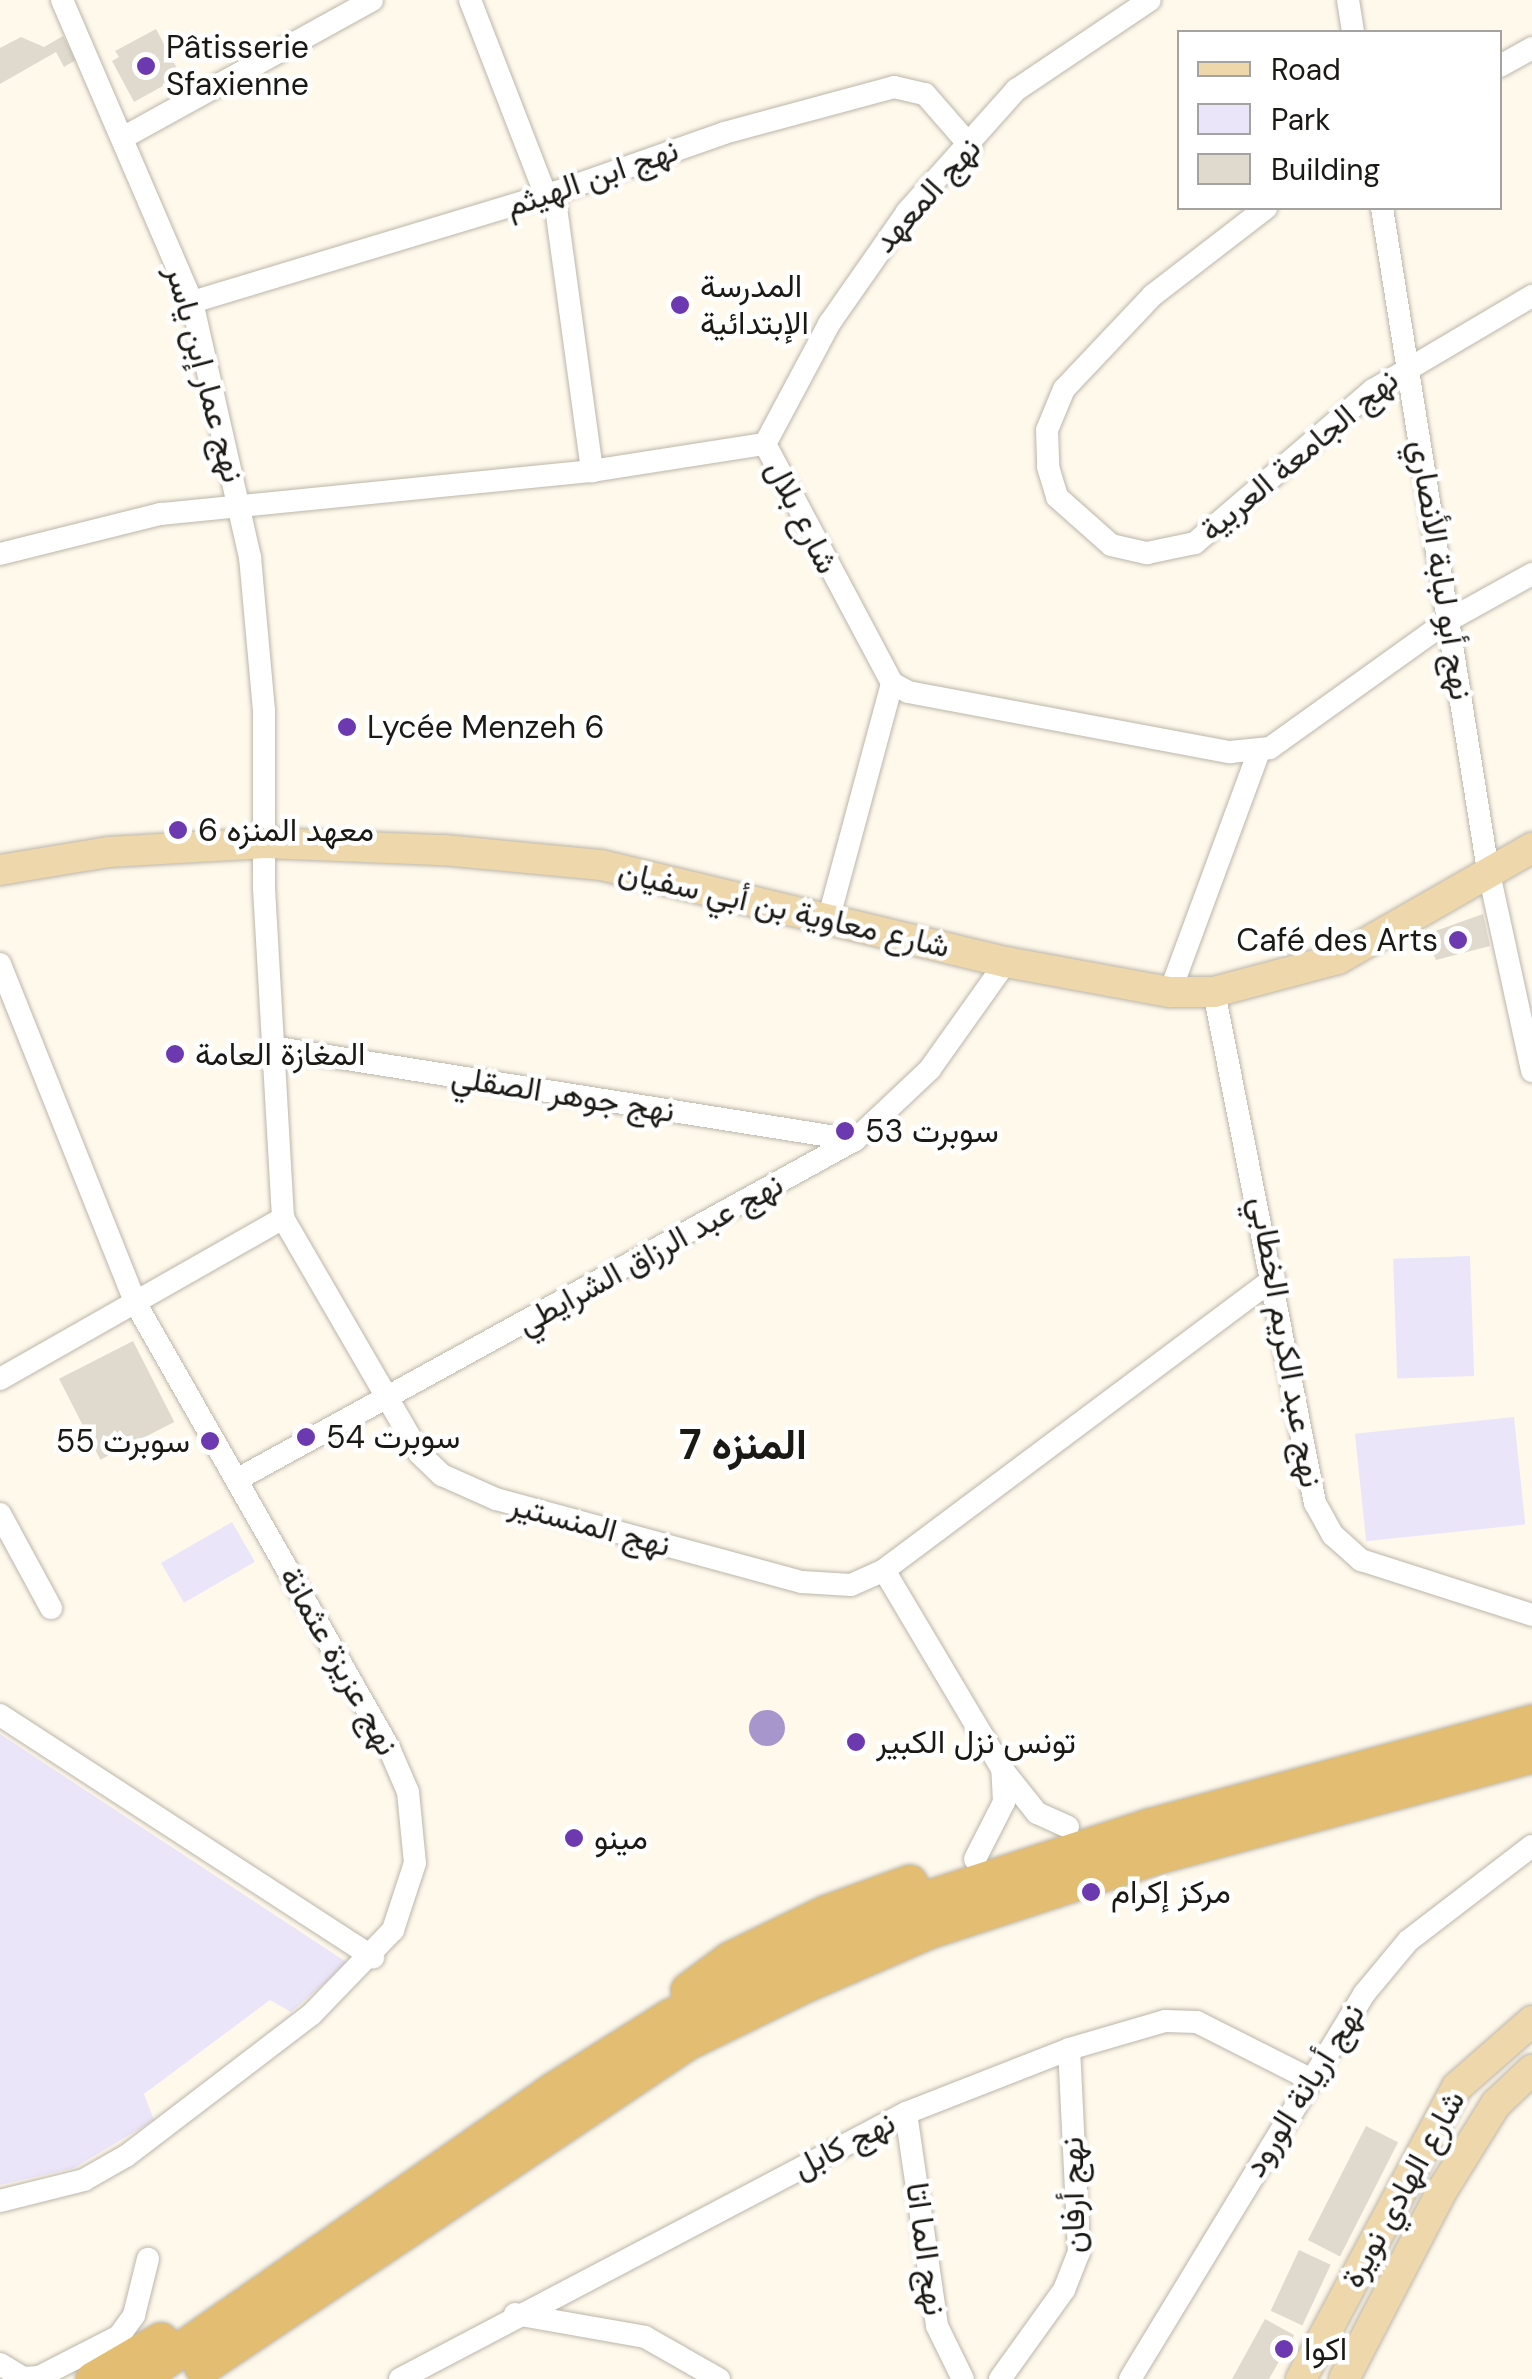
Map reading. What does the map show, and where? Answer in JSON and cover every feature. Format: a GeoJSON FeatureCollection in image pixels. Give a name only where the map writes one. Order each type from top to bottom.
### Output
{"type":"FeatureCollection","features":[{"type":"Feature","properties":{"kind":"highway"},"geometry":{"type":"LineString","coordinates":[[554,2090],[669,2017],[921,1900],[1341,1771],[1532,1722]]}},
{"type":"Feature","properties":{"kind":"highway"},"geometry":{"type":"LineString","coordinates":[[93,2379],[201,2316],[360,2202],[519,2133],[687,2042],[928,1931],[1157,1856],[1532,1755]]}},
{"type":"Feature","properties":{"kind":"highway"},"geometry":{"type":"LineString","coordinates":[[138,2379],[218,2355],[402,2252],[519,2133],[554,2090],[730,1959],[825,1913],[1068,1827],[1341,1771]]}},
{"type":"Feature","properties":{"kind":"highway"},"geometry":{"type":"LineString","coordinates":[[183,2379],[519,2133]]}},
{"type":"Feature","properties":{"kind":"main road","name":"شارع معاوية بن أبي سفيان"},"geometry":{"type":"LineString","coordinates":[[0,870],[109,852],[266,842],[444,850],[601,865],[1006,962],[1170,992],[1214,992],[1338,959],[1532,848]]}},
{"type":"Feature","properties":{"kind":"main road","name":"شارع الهادي نويرة"},"geometry":{"type":"LineString","coordinates":[[1301,2379],[1448,2100],[1479,2061],[1532,2021]]}},
{"type":"Feature","properties":{"kind":"main road","name":"شارع الهادي نويرة"},"geometry":{"type":"LineString","coordinates":[[1344,2379],[1443,2189],[1496,2104],[1532,2070]]}},
{"type":"Feature","properties":{"kind":"street","name":"نهج عمار إبن ياسر"},"geometry":{"type":"LineString","coordinates":[[62,0],[126,136],[192,302],[240,504],[264,710],[266,842]]}},
{"type":"Feature","properties":{"kind":"street"},"geometry":{"type":"LineString","coordinates":[[126,136],[372,0]]}},
{"type":"Feature","properties":{"kind":"street"},"geometry":{"type":"LineString","coordinates":[[470,0],[550,195],[592,471]]}},
{"type":"Feature","properties":{"kind":"street","name":"نهج المعهد"},"geometry":{"type":"LineString","coordinates":[[765,444],[874,252],[971,147],[1016,90],[1150,0]]}},
{"type":"Feature","properties":{"kind":"street"},"geometry":{"type":"LineString","coordinates":[[1348,0],[1354,30]]}},
{"type":"Feature","properties":{"kind":"street"},"geometry":{"type":"LineString","coordinates":[[1502,65],[1532,48]]}},
{"type":"Feature","properties":{"kind":"street","name":"نهج ابن الهيثم"},"geometry":{"type":"LineString","coordinates":[[192,302],[550,195],[724,134],[894,87],[926,94],[971,147]]}},
{"type":"Feature","properties":{"kind":"street","name":"نهج الجامعة العربية"},"geometry":{"type":"LineString","coordinates":[[1263,210],[1153,295],[1064,389],[1047,430],[1048,466],[1057,497],[1083,526],[1111,545],[1147,553],[1195,542],[1408,365],[1532,296]]}},
{"type":"Feature","properties":{"kind":"street","name":"نهج أبو لبابة الأنصاري"},"geometry":{"type":"LineString","coordinates":[[1382,210],[1489,874],[1532,1071]]}},
{"type":"Feature","properties":{"kind":"street","name":"شارع بلال"},"geometry":{"type":"LineString","coordinates":[[0,554],[125,521],[240,504],[592,471],[765,444],[892,683]]}},
{"type":"Feature","properties":{"kind":"street"},"geometry":{"type":"LineString","coordinates":[[829,917],[892,683],[1065,723],[1230,752],[1259,751],[1449,620],[1532,574]]}},
{"type":"Feature","properties":{"kind":"street"},"geometry":{"type":"LineString","coordinates":[[1170,992],[1259,751]]}},
{"type":"Feature","properties":{"kind":"street","name":"نهج المنستير"},"geometry":{"type":"LineString","coordinates":[[266,842],[270,1047],[283,1218],[384,1400],[419,1453],[467,1490],[802,1582],[852,1585],[884,1570],[1274,1278]]}},
{"type":"Feature","properties":{"kind":"street","name":"نهج عبد الرزاق الشرايطي"},"geometry":{"type":"LineString","coordinates":[[238,1479],[855,1140],[930,1070],[1006,962]]}},
{"type":"Feature","properties":{"kind":"street","name":"نهج عزيزة عثمانة"},"geometry":{"type":"LineString","coordinates":[[0,964],[136,1304],[238,1479],[408,1792],[415,1862],[393,1930],[373,1957],[312,2014],[126,2156],[84,2180],[0,2201]]}},
{"type":"Feature","properties":{"kind":"street","name":"نهج عبد الكريم الخطابي"},"geometry":{"type":"LineString","coordinates":[[1214,992],[1274,1278],[1315,1503],[1332,1535],[1361,1560],[1532,1614]]}},
{"type":"Feature","properties":{"kind":"street","name":"نهج جوهر الصقلي"},"geometry":{"type":"LineString","coordinates":[[270,1047],[855,1140]]}},
{"type":"Feature","properties":{"kind":"street"},"geometry":{"type":"LineString","coordinates":[[0,1379],[283,1218]]}},
{"type":"Feature","properties":{"kind":"street"},"geometry":{"type":"LineString","coordinates":[[0,1514],[51,1608]]}},
{"type":"Feature","properties":{"kind":"street"},"geometry":{"type":"LineString","coordinates":[[884,1570],[1002,1769],[1037,1813],[1068,1827]]}},
{"type":"Feature","properties":{"kind":"street"},"geometry":{"type":"LineString","coordinates":[[0,1715],[373,1957]]}},
{"type":"Feature","properties":{"kind":"street"},"geometry":{"type":"LineString","coordinates":[[974,1859],[1004,1802],[1002,1769]]}},
{"type":"Feature","properties":{"kind":"street","name":"نهج أريانة الورود"},"geometry":{"type":"LineString","coordinates":[[1130,2379],[1308,2078],[1408,1941],[1532,1846]]}},
{"type":"Feature","properties":{"kind":"street","name":"نهج كابل"},"geometry":{"type":"LineString","coordinates":[[400,2379],[514,2314],[906,2114],[1069,2049],[1166,2021],[1197,2022],[1308,2078]]}},
{"type":"Feature","properties":{"kind":"street","name":"نهج أرفان"},"geometry":{"type":"LineString","coordinates":[[1000,2379],[1064,2290],[1079,2252],[1069,2049]]}},
{"type":"Feature","properties":{"kind":"street","name":"نهج الما اتا"},"geometry":{"type":"LineString","coordinates":[[906,2114],[937,2326],[963,2379]]}},
{"type":"Feature","properties":{"kind":"street"},"geometry":{"type":"LineString","coordinates":[[0,2364],[22,2378],[39,2376],[120,2336],[134,2315],[148,2258]]}},
{"type":"Feature","properties":{"kind":"street"},"geometry":{"type":"LineString","coordinates":[[514,2314],[644,2337],[719,2379]]}},
{"type":"Feature","properties":{"kind":"green space"},"geometry":{"type":"Polygon","coordinates":[[[1470,1256],[1474,1376],[1397,1379],[1393,1259],[1470,1256]]]}},
{"type":"Feature","properties":{"kind":"green space"},"geometry":{"type":"Polygon","coordinates":[[[1514,1417],[1525,1524],[1366,1541],[1355,1434],[1514,1417]]]}},
{"type":"Feature","properties":{"kind":"green space"},"geometry":{"type":"Polygon","coordinates":[[[232,1522],[255,1562],[184,1603],[161,1563],[232,1522]]]}},
{"type":"Feature","properties":{"kind":"green space"},"geometry":{"type":"Polygon","coordinates":[[[0,1734],[348,1963],[291,2012],[270,2000],[144,2094],[154,2120],[74,2168],[0,2185],[0,1734]]]}},
{"type":"Feature","properties":{"kind":"shaded area"},"geometry":{"type":"Polygon","coordinates":[[[767,1710],[780,1715],[785,1728],[780,1741],[767,1746],[754,1741],[749,1728],[754,1715],[767,1710]]]}},
{"type":"Feature","properties":{"kind":"building"},"geometry":{"type":"Polygon","coordinates":[[[156,29],[181,76],[134,102],[112,61],[119,57],[115,51],[156,29]]]}},
{"type":"Feature","properties":{"kind":"building"},"geometry":{"type":"Polygon","coordinates":[[[63,36],[76,60],[64,67],[56,52],[0,84],[0,48],[21,37],[44,47],[63,36]]]}},
{"type":"Feature","properties":{"kind":"building","name":"Café des Arts"},"geometry":{"type":"Polygon","coordinates":[[[1483,914],[1490,946],[1436,960],[1424,935],[1483,914]]]}},
{"type":"Feature","properties":{"kind":"building"},"geometry":{"type":"Polygon","coordinates":[[[133,1341],[174,1422],[100,1460],[59,1379],[133,1341]]]}},
{"type":"Feature","properties":{"kind":"building"},"geometry":{"type":"Polygon","coordinates":[[[1366,2126],[1398,2142],[1340,2256],[1308,2240],[1366,2126]]]}},
{"type":"Feature","properties":{"kind":"building"},"geometry":{"type":"Polygon","coordinates":[[[1299,2250],[1331,2265],[1302,2326],[1271,2311],[1299,2250]]]}},
{"type":"Feature","properties":{"kind":"building"},"geometry":{"type":"Polygon","coordinates":[[[1265,2319],[1294,2335],[1269,2379],[1232,2379],[1265,2319]]]}},
{"type":"Feature","properties":{"kind":"place","name":"Pâtisserie Sfaxienne"},"geometry":{"type":"Point","coordinates":[146,66]}},
{"type":"Feature","properties":{"kind":"place","name":"المدرسة الإبتدائية"},"geometry":{"type":"Point","coordinates":[680,305]}},
{"type":"Feature","properties":{"kind":"place","name":"Lycée Menzeh 6"},"geometry":{"type":"Point","coordinates":[347,727]}},
{"type":"Feature","properties":{"kind":"place","name":"معهد المنزه 6"},"geometry":{"type":"Point","coordinates":[178,830]}},
{"type":"Feature","properties":{"kind":"place","name":"Café des Arts"},"geometry":{"type":"Point","coordinates":[1458,940]}},
{"type":"Feature","properties":{"kind":"place","name":"المغازة العامة"},"geometry":{"type":"Point","coordinates":[175,1054]}},
{"type":"Feature","properties":{"kind":"place","name":"سوبرت 53"},"geometry":{"type":"Point","coordinates":[845,1131]}},
{"type":"Feature","properties":{"kind":"place","name":"سوبرت 54"},"geometry":{"type":"Point","coordinates":[306,1437]}},
{"type":"Feature","properties":{"kind":"place","name":"سوبرت 55"},"geometry":{"type":"Point","coordinates":[210,1441]}},
{"type":"Feature","properties":{"kind":"place","name":"تونس نزل الكبير"},"geometry":{"type":"Point","coordinates":[856,1742]}},
{"type":"Feature","properties":{"kind":"place","name":"مينو"},"geometry":{"type":"Point","coordinates":[574,1838]}},
{"type":"Feature","properties":{"kind":"place","name":"مركز إكرام"},"geometry":{"type":"Point","coordinates":[1091,1892]}},
{"type":"Feature","properties":{"kind":"place","name":"اكوا"},"geometry":{"type":"Point","coordinates":[1284,2349]}},
{"type":"Feature","properties":{"kind":"district","name":"المنزه 7"},"geometry":{"type":"Point","coordinates":[743,1445]}}]}
